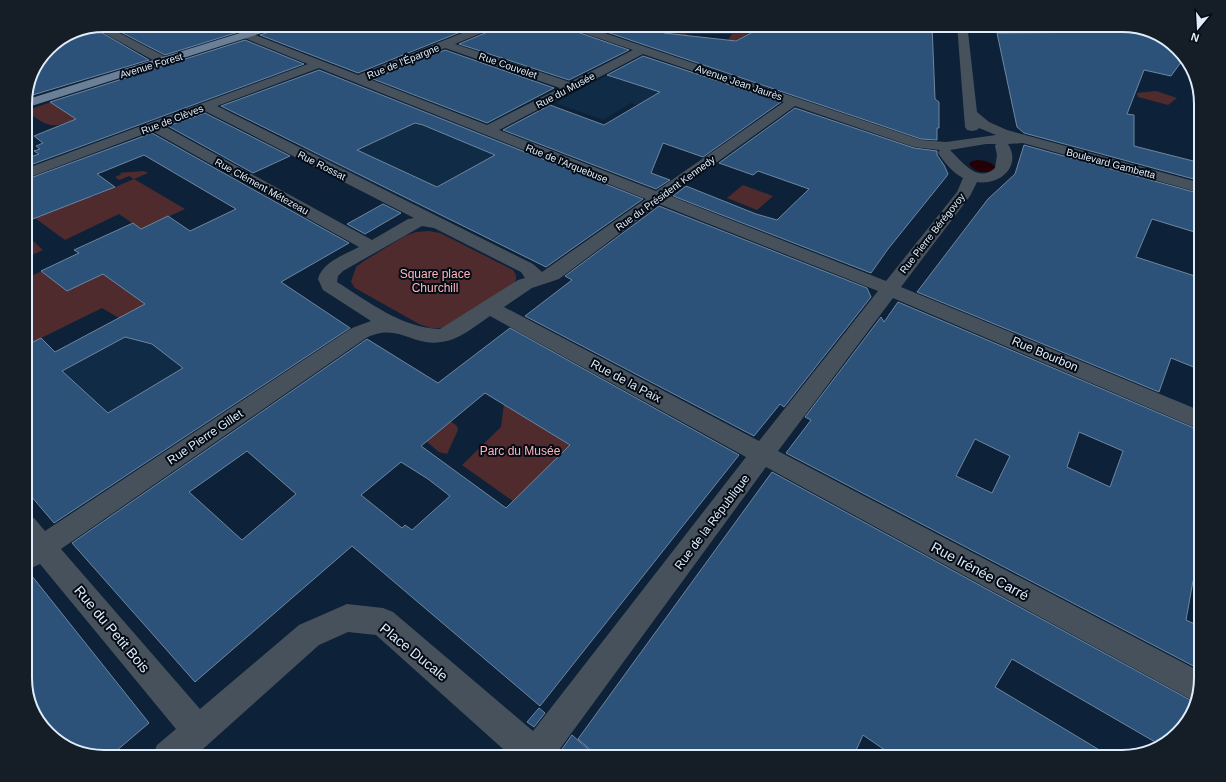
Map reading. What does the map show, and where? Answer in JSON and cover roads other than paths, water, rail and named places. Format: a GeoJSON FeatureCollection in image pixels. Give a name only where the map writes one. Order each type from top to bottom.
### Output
{"type":"FeatureCollection","features":[{"type":"Feature","properties":{"kind":"main road","name":"Avenue Forest"},"geometry":{"type":"LineString","coordinates":[[32,102],[255,32]]}},
{"type":"Feature","properties":{"kind":"street"},"geometry":{"type":"LineString","coordinates":[[109,32],[164,61]]}},
{"type":"Feature","properties":{"kind":"street","name":"Rue de l'Épargne"},"geometry":{"type":"LineString","coordinates":[[358,79],[475,32]]}},
{"type":"Feature","properties":{"kind":"street","name":"Avenue Jean Jaurès"},"geometry":{"type":"LineString","coordinates":[[590,32],[908,141]]}},
{"type":"Feature","properties":{"kind":"street"},"geometry":{"type":"LineString","coordinates":[[963,32],[972,134],[957,153],[966,174],[988,178],[1003,168],[1006,158],[1002,146]]}},
{"type":"Feature","properties":{"kind":"street","name":"Rue de l'Arquebuse"},"geometry":{"type":"LineString","coordinates":[[246,35],[889,289]]}},
{"type":"Feature","properties":{"kind":"street","name":"Rue Couvelet"},"geometry":{"type":"LineString","coordinates":[[445,44],[571,87]]}},
{"type":"Feature","properties":{"kind":"street","name":"Rue du Musée"},"geometry":{"type":"LineString","coordinates":[[488,131],[642,50]]}},
{"type":"Feature","properties":{"kind":"street","name":"Rue de Clèves"},"geometry":{"type":"LineString","coordinates":[[32,171],[318,64]]}},
{"type":"Feature","properties":{"kind":"street","name":"Rue du Président Kennedy"},"geometry":{"type":"LineString","coordinates":[[394,326],[439,338],[449,334],[526,284],[552,275],[657,198],[794,101]]}},
{"type":"Feature","properties":{"kind":"street","name":"Rue Rossat"},"geometry":{"type":"LineString","coordinates":[[206,106],[527,268],[532,273],[535,280]]}},
{"type":"Feature","properties":{"kind":"street","name":"Boulevard Gambetta"},"geometry":{"type":"LineString","coordinates":[[971,114],[979,122],[990,128],[1022,139],[1194,186]]}},
{"type":"Feature","properties":{"kind":"street","name":"Rue Clément Métezeau"},"geometry":{"type":"LineString","coordinates":[[153,126],[371,246]]}},
{"type":"Feature","properties":{"kind":"street","name":"Boulevard Gambetta"},"geometry":{"type":"LineString","coordinates":[[908,141],[939,146],[952,146],[957,153],[994,139],[1022,139]]}},
{"type":"Feature","properties":{"kind":"street","name":"Rue Pierre Bérégovoy"},"geometry":{"type":"LineString","coordinates":[[889,289],[964,193],[972,176]]}},
{"type":"Feature","properties":{"kind":"street"},"geometry":{"type":"LineString","coordinates":[[394,326],[330,286],[328,283],[330,272],[371,246],[414,223],[421,221],[439,224]]}},
{"type":"Feature","properties":{"kind":"street","name":"Rue Bourbon"},"geometry":{"type":"LineString","coordinates":[[889,289],[985,328],[1194,418]]}},
{"type":"Feature","properties":{"kind":"street","name":"Rue de la République"},"geometry":{"type":"LineString","coordinates":[[540,750],[762,454],[889,289]]}},
{"type":"Feature","properties":{"kind":"street","name":"Rue de la Paix"},"geometry":{"type":"LineString","coordinates":[[488,309],[494,310],[762,454]]}},
{"type":"Feature","properties":{"kind":"street","name":"Rue Pierre Gillet"},"geometry":{"type":"LineString","coordinates":[[32,543],[368,329],[380,325],[394,326]]}},
{"type":"Feature","properties":{"kind":"street","name":"Rue Irénée Carré"},"geometry":{"type":"LineString","coordinates":[[762,454],[1193,685]]}},
{"type":"Feature","properties":{"kind":"street","name":"Rue du Petit Bois"},"geometry":{"type":"LineString","coordinates":[[32,545],[198,731]]}},
{"type":"Feature","properties":{"kind":"street","name":"Place Ducale"},"geometry":{"type":"LineString","coordinates":[[177,750],[309,635],[347,618],[383,622],[529,750]]}},
{"type":"Feature","properties":{"kind":"park label","name":"Square place Churchill"},"geometry":{"type":"Point","coordinates":[435,281]}},
{"type":"Feature","properties":{"kind":"park label","name":"Parc du Musée"},"geometry":{"type":"Point","coordinates":[520,451]}}]}
